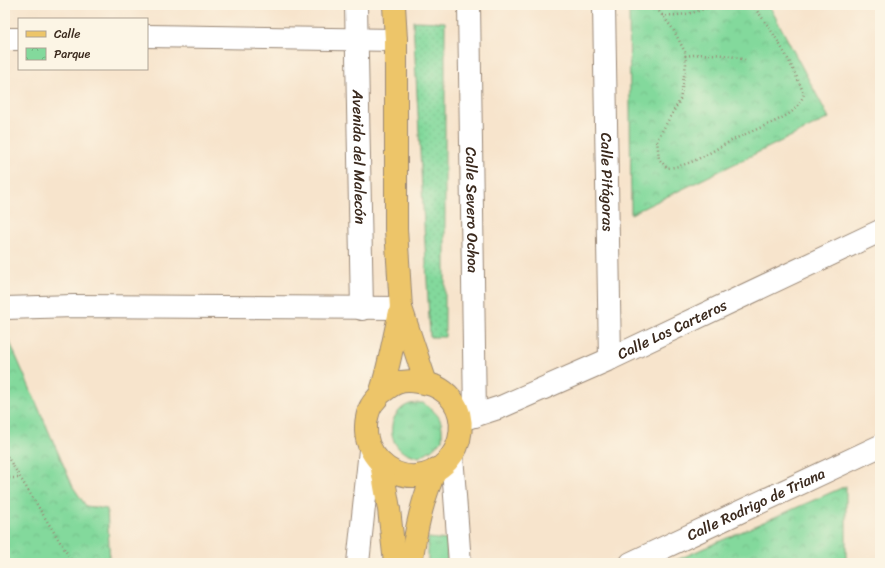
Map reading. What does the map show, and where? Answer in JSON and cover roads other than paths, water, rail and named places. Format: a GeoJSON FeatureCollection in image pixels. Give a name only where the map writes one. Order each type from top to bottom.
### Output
{"type":"FeatureCollection","features":[{"type":"Feature","properties":{"kind":"main road"},"geometry":{"type":"LineString","coordinates":[[394,5],[396,40],[396,229],[401,308],[426,383]]}},
{"type":"Feature","properties":{"kind":"main road"},"geometry":{"type":"LineString","coordinates":[[381,393],[401,308]]}},
{"type":"Feature","properties":{"kind":"main road"},"geometry":{"type":"LineString","coordinates":[[395,563],[389,508],[378,464],[365,427],[371,406],[381,393],[397,383],[413,380],[434,385],[447,394],[468,418],[460,441],[444,462],[427,490],[416,530],[411,563]]}},
{"type":"Feature","properties":{"kind":"main road"},"geometry":{"type":"LineString","coordinates":[[378,464],[407,475],[421,475],[444,462]]}},
{"type":"Feature","properties":{"kind":"main road"},"geometry":{"type":"LineString","coordinates":[[378,464],[384,563]]}},
{"type":"Feature","properties":{"kind":"street","name":"Avenida del Malecón"},"geometry":{"type":"LineString","coordinates":[[356,5],[362,309]]}},
{"type":"Feature","properties":{"kind":"street","name":"Calle Severo Ochoa"},"geometry":{"type":"LineString","coordinates":[[468,418],[469,5]]}},
{"type":"Feature","properties":{"kind":"street","name":"Calle Pitágoras"},"geometry":{"type":"LineString","coordinates":[[604,5],[610,359]]}},
{"type":"Feature","properties":{"kind":"street"},"geometry":{"type":"LineString","coordinates":[[148,36],[396,40]]}},
{"type":"Feature","properties":{"kind":"street"},"geometry":{"type":"LineString","coordinates":[[5,39],[18,39]]}},
{"type":"Feature","properties":{"kind":"street","name":"Calle Los Carteros"},"geometry":{"type":"LineString","coordinates":[[468,418],[501,407],[610,359],[880,231]]}},
{"type":"Feature","properties":{"kind":"street"},"geometry":{"type":"LineString","coordinates":[[5,308],[74,306],[362,309],[401,308]]}},
{"type":"Feature","properties":{"kind":"street","name":"Calle Rodrigo de Triana"},"geometry":{"type":"LineString","coordinates":[[639,561],[880,446]]}},
{"type":"Feature","properties":{"kind":"street"},"geometry":{"type":"LineString","coordinates":[[444,462],[460,563]]}},
{"type":"Feature","properties":{"kind":"street"},"geometry":{"type":"LineString","coordinates":[[358,563],[378,464]]}}]}
